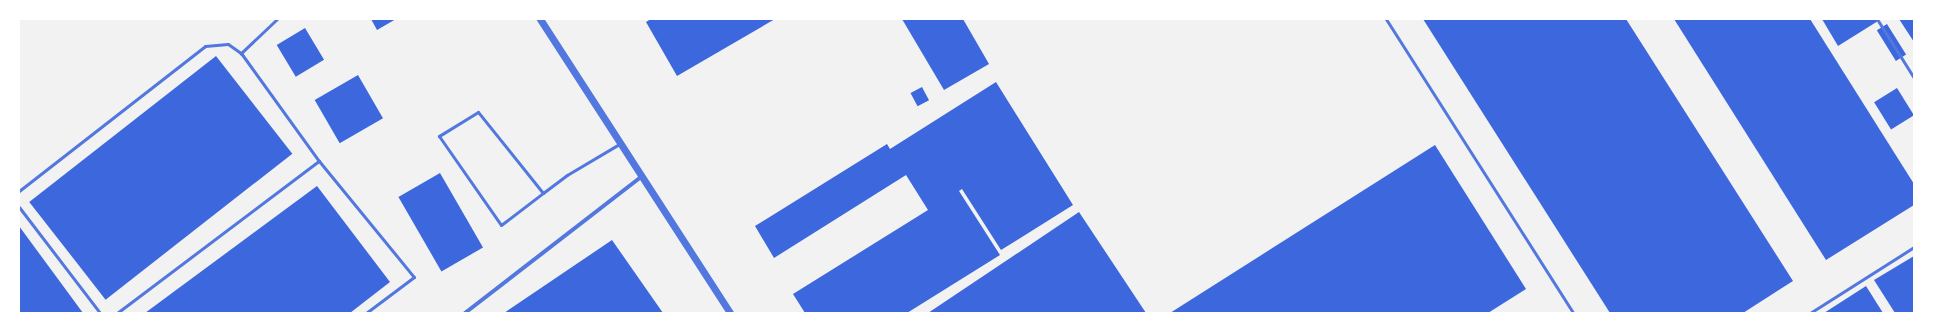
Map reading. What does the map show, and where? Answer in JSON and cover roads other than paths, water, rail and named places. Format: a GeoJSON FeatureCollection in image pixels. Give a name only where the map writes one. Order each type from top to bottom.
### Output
{"type":"FeatureCollection","features":[{"type":"Feature","properties":{"kind":"street"},"geometry":{"type":"LineString","coordinates":[[540,19],[730,313]]}},
{"type":"Feature","properties":{"kind":"street"},"geometry":{"type":"LineString","coordinates":[[465,313],[642,176]]}},
{"type":"Feature","properties":{"kind":"lane"},"geometry":{"type":"LineString","coordinates":[[241,53],[277,19]]}},
{"type":"Feature","properties":{"kind":"lane"},"geometry":{"type":"LineString","coordinates":[[1386,19],[1573,313]]}},
{"type":"Feature","properties":{"kind":"lane"},"geometry":{"type":"LineString","coordinates":[[1877,19],[1914,78]]}},
{"type":"Feature","properties":{"kind":"lane"},"geometry":{"type":"LineString","coordinates":[[19,191],[205,46],[228,44],[241,53],[319,161],[414,276],[366,313]]}},
{"type":"Feature","properties":{"kind":"lane"},"geometry":{"type":"LineString","coordinates":[[543,193],[478,112],[439,136],[501,225],[543,193],[621,143]]}},
{"type":"Feature","properties":{"kind":"lane"},"geometry":{"type":"LineString","coordinates":[[117,313],[319,161]]}},
{"type":"Feature","properties":{"kind":"lane"},"geometry":{"type":"LineString","coordinates":[[19,207],[100,313]]}},
{"type":"Feature","properties":{"kind":"lane"},"geometry":{"type":"LineString","coordinates":[[1810,313],[1914,247]]}}]}
